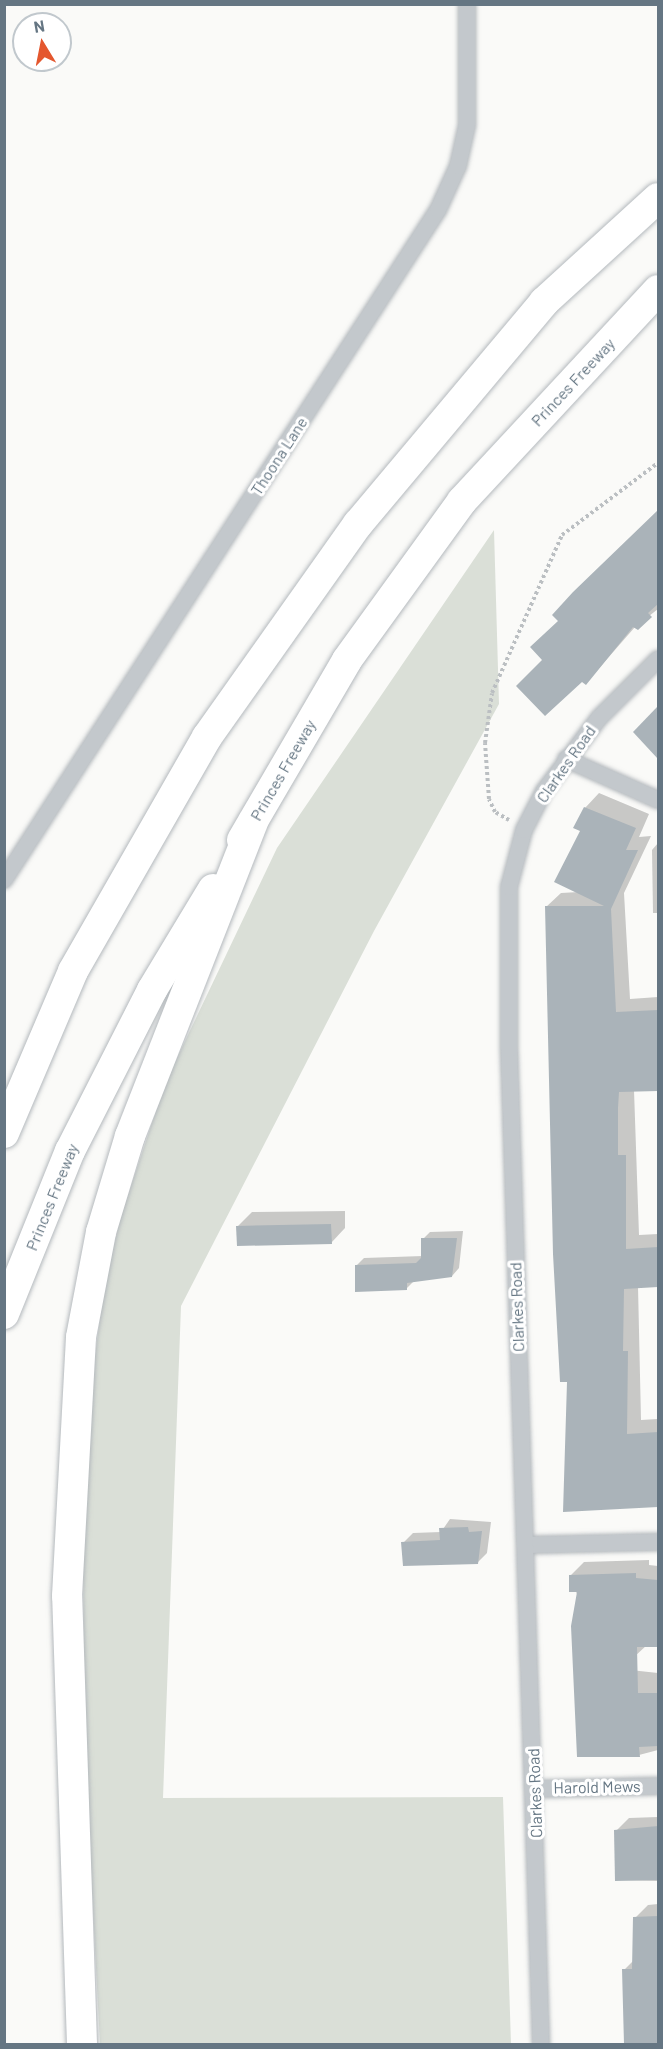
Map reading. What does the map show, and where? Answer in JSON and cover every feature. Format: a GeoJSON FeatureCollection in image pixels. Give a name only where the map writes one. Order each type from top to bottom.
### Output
{"type":"FeatureCollection","features":[{"type":"Feature","properties":{"kind":"highway"},"geometry":{"type":"LineString","coordinates":[[4,1080],[73,971],[207,737],[358,524],[544,302],[658,198]]}},
{"type":"Feature","properties":{"kind":"highway","name":"Princes Freeway"},"geometry":{"type":"LineString","coordinates":[[4,1314],[80,1131],[152,990],[253,822],[346,660],[462,501],[658,290]]}},
{"type":"Feature","properties":{"kind":"highway"},"geometry":{"type":"LineString","coordinates":[[83,2043],[67,1596],[81,1337],[101,1232],[130,1136],[253,822]]}},
{"type":"Feature","properties":{"kind":"highway"},"geometry":{"type":"LineString","coordinates":[[4,1133],[73,971]]}},
{"type":"Feature","properties":{"kind":"street","name":"Thoona Lane"},"geometry":{"type":"LineString","coordinates":[[4,880],[438,210],[458,166],[466,124],[467,4]]}},
{"type":"Feature","properties":{"kind":"street","name":"Clarkes Road"},"geometry":{"type":"LineString","coordinates":[[541,2044],[543,2005],[506,931],[509,887],[527,826],[566,759],[658,659]]}},
{"type":"Feature","properties":{"kind":"street"},"geometry":{"type":"LineString","coordinates":[[566,759],[658,800]]}},
{"type":"Feature","properties":{"kind":"street"},"geometry":{"type":"LineString","coordinates":[[526,1545],[658,1542]]}},
{"type":"Feature","properties":{"kind":"street","name":"Harold Mews"},"geometry":{"type":"LineString","coordinates":[[535,1789],[658,1786]]}},
{"type":"Feature","properties":{"kind":"street","name":"Clarkes Road"},"geometry":{"type":"LineString","coordinates":[[543,2005],[549,2044]]}},
{"type":"Feature","properties":{"kind":"path"},"geometry":{"type":"LineString","coordinates":[[527,826],[503,818],[489,799],[485,742],[492,693],[562,535],[658,463]]}},
{"type":"Feature","properties":{"kind":"shaded area"},"geometry":{"type":"Polygon","coordinates":[[[494,530],[499,704],[374,931],[181,1306],[163,1798],[503,1797],[511,2044],[100,2044],[84,1738],[83,1517],[86,1423],[105,1281],[121,1216],[166,1081],[277,848],[494,530]]]}},
{"type":"Feature","properties":{"kind":"building"},"geometry":{"type":"Polygon","coordinates":[[[658,510],[658,604],[648,613],[652,617],[638,630],[633,627],[586,685],[582,682],[545,716],[516,686],[542,660],[530,647],[558,621],[552,615],[573,592],[658,510]]]}},
{"type":"Feature","properties":{"kind":"building"},"geometry":{"type":"Polygon","coordinates":[[[658,706],[658,759],[633,732],[658,706]]]}},
{"type":"Feature","properties":{"kind":"building"},"geometry":{"type":"Polygon","coordinates":[[[584,807],[636,828],[626,850],[638,850],[611,909],[616,1012],[658,1010],[658,1091],[619,1092],[618,1155],[626,1155],[626,1249],[658,1247],[658,1287],[624,1289],[623,1351],[628,1351],[627,1434],[658,1432],[658,1507],[563,1512],[567,1382],[560,1382],[553,1254],[545,906],[604,906],[554,882],[580,831],[573,828],[584,807]]]}},
{"type":"Feature","properties":{"kind":"building"},"geometry":{"type":"Polygon","coordinates":[[[331,1224],[332,1244],[237,1246],[236,1226],[331,1224]]]}},
{"type":"Feature","properties":{"kind":"building"},"geometry":{"type":"Polygon","coordinates":[[[421,1238],[457,1238],[452,1277],[407,1283],[407,1290],[355,1292],[355,1265],[416,1263],[421,1258],[421,1238]]]}},
{"type":"Feature","properties":{"kind":"building"},"geometry":{"type":"Polygon","coordinates":[[[468,1527],[469,1532],[482,1531],[478,1564],[403,1566],[401,1542],[440,1540],[439,1528],[468,1527]]]}},
{"type":"Feature","properties":{"kind":"building"},"geometry":{"type":"Polygon","coordinates":[[[636,1573],[636,1578],[658,1580],[658,1647],[637,1647],[638,1693],[658,1693],[658,1746],[639,1747],[640,1757],[577,1757],[571,1626],[577,1592],[569,1592],[569,1575],[636,1573]]]}},
{"type":"Feature","properties":{"kind":"building"},"geometry":{"type":"Polygon","coordinates":[[[658,1826],[658,1880],[615,1881],[614,1830],[658,1826]]]}},
{"type":"Feature","properties":{"kind":"building"},"geometry":{"type":"Polygon","coordinates":[[[658,1916],[658,2043],[624,2044],[622,1969],[632,1969],[633,1917],[658,1916]]]}}]}
